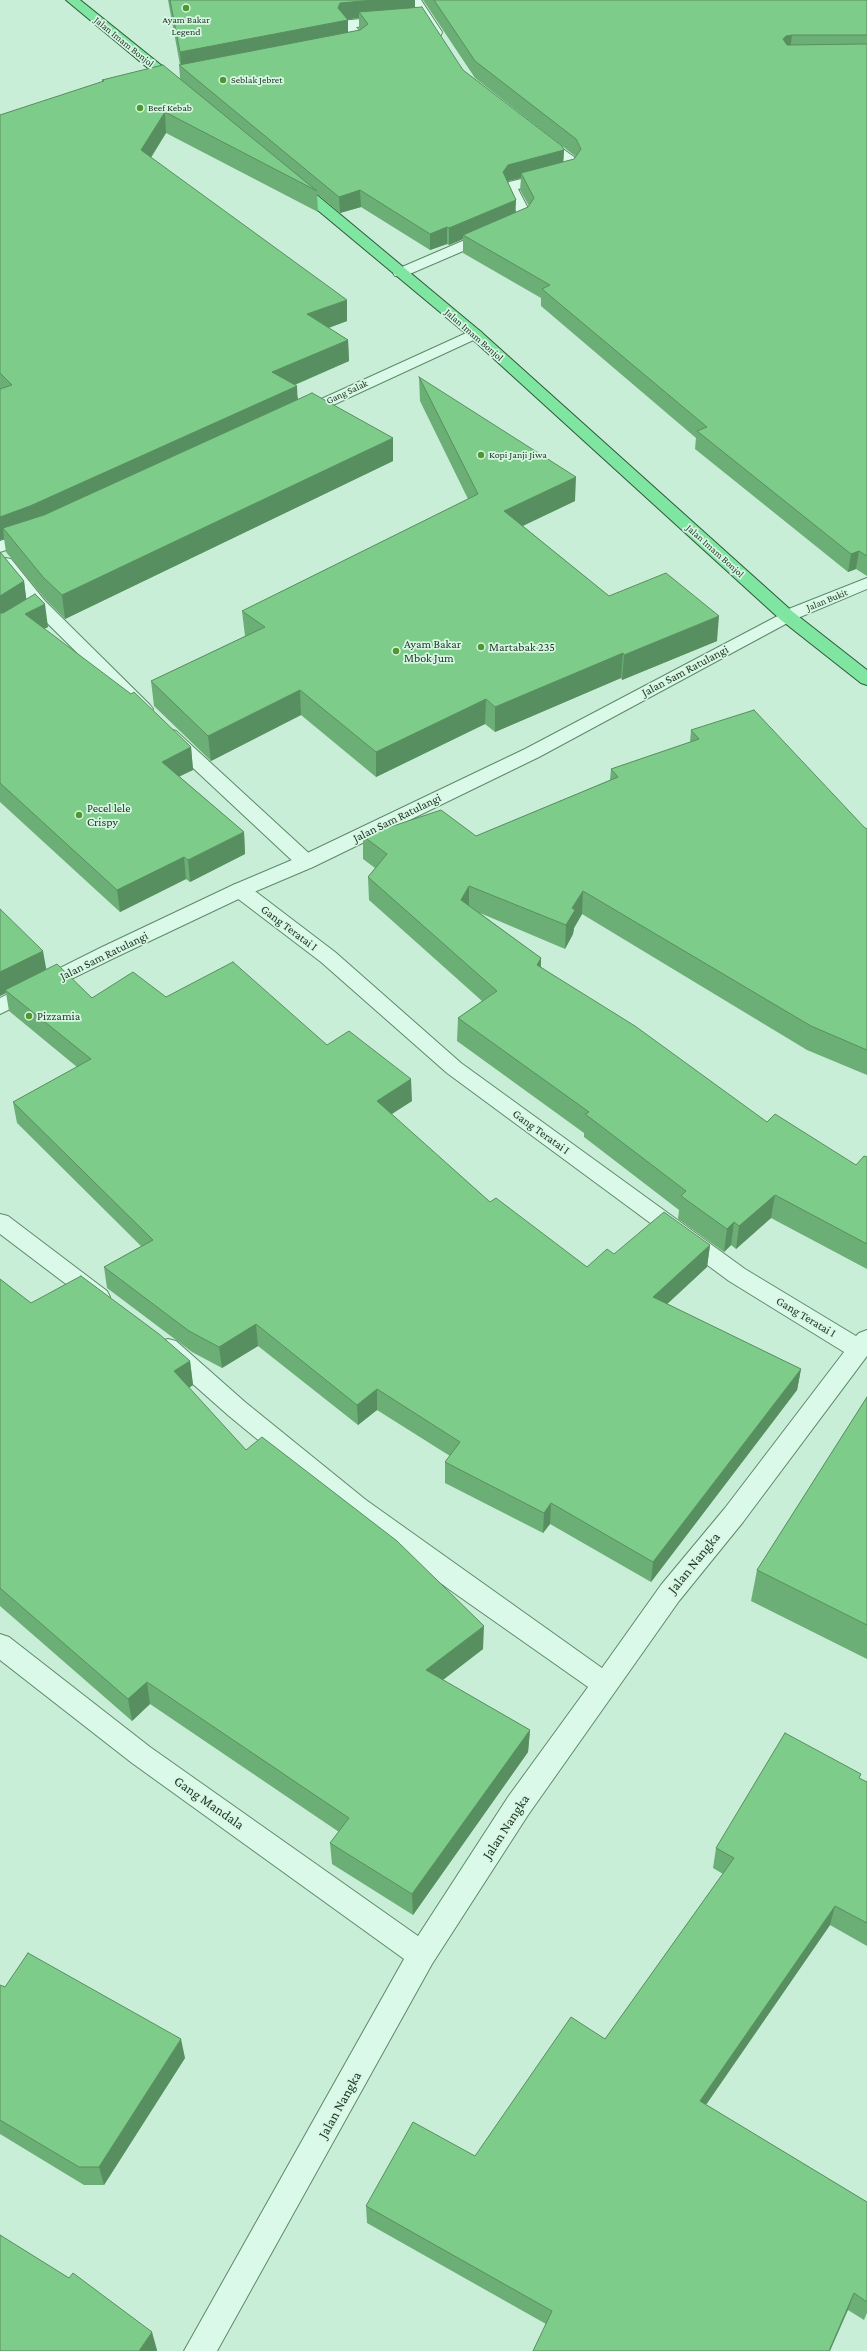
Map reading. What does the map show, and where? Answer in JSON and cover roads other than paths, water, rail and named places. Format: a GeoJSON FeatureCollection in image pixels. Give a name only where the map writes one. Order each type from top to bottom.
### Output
{"type":"FeatureCollection","features":[{"type":"Feature","properties":{"kind":"highway","name":"Jalan Imam Bonjol"},"geometry":{"type":"LineString","coordinates":[[72,0],[188,95]]}},
{"type":"Feature","properties":{"kind":"highway","name":"Jalan Imam Bonjol"},"geometry":{"type":"LineString","coordinates":[[284,176],[475,334],[788,616],[867,679]]}},
{"type":"Feature","properties":{"kind":"street"},"geometry":{"type":"LineString","coordinates":[[415,0],[444,44]]}},
{"type":"Feature","properties":{"kind":"street"},"geometry":{"type":"LineString","coordinates":[[329,46],[360,40],[346,24],[426,17]]}},
{"type":"Feature","properties":{"kind":"street"},"geometry":{"type":"LineString","coordinates":[[145,76],[182,74]]}},
{"type":"Feature","properties":{"kind":"street"},"geometry":{"type":"LineString","coordinates":[[400,273],[521,221],[525,216],[524,211],[511,188],[514,185],[568,172],[572,167],[569,160],[527,129]]}},
{"type":"Feature","properties":{"kind":"street","name":"Gang Salak"},"geometry":{"type":"LineString","coordinates":[[287,420],[475,334]]}},
{"type":"Feature","properties":{"kind":"street"},"geometry":{"type":"LineString","coordinates":[[0,547],[48,529]]}},
{"type":"Feature","properties":{"kind":"street"},"geometry":{"type":"LineString","coordinates":[[0,557],[33,609],[306,862]]}},
{"type":"Feature","properties":{"kind":"street","name":"Jalan Bukit"},"geometry":{"type":"LineString","coordinates":[[788,616],[867,583]]}},
{"type":"Feature","properties":{"kind":"street","name":"Jalan Sam Ratulangi"},"geometry":{"type":"LineString","coordinates":[[0,1007],[107,953],[240,890],[306,862],[532,753],[788,616]]}},
{"type":"Feature","properties":{"kind":"street","name":"Gang Teratai I"},"geometry":{"type":"LineString","coordinates":[[240,890],[328,957],[454,1068],[737,1275],[863,1344]]}},
{"type":"Feature","properties":{"kind":"street"},"geometry":{"type":"LineString","coordinates":[[0,1222],[115,1309]]}},
{"type":"Feature","properties":{"kind":"street"},"geometry":{"type":"LineString","coordinates":[[152,1336],[357,1507],[459,1582],[606,1685]]}},
{"type":"Feature","properties":{"kind":"street","name":"Jalan Nangka"},"geometry":{"type":"LineString","coordinates":[[200,2351],[422,1955],[518,1806],[606,1685],[670,1593],[738,1509],[863,1344]]}},
{"type":"Feature","properties":{"kind":"street","name":"Gang Mandala"},"geometry":{"type":"LineString","coordinates":[[0,1645],[141,1755],[422,1955]]}},
{"type":"Feature","properties":{"kind":"place","name":"Ayam Bakar Legend"},"geometry":{"type":"Point","coordinates":[186,8]}},
{"type":"Feature","properties":{"kind":"place","name":"Seblak Jebret"},"geometry":{"type":"Point","coordinates":[223,80]}},
{"type":"Feature","properties":{"kind":"place","name":"Beef Kebab"},"geometry":{"type":"Point","coordinates":[140,108]}},
{"type":"Feature","properties":{"kind":"place","name":"Kopi Janji Jiwa"},"geometry":{"type":"Point","coordinates":[481,455]}},
{"type":"Feature","properties":{"kind":"place","name":"Martabak 235"},"geometry":{"type":"Point","coordinates":[481,647]}},
{"type":"Feature","properties":{"kind":"place","name":"Ayam Bakar Mbok Jum"},"geometry":{"type":"Point","coordinates":[396,651]}},
{"type":"Feature","properties":{"kind":"place","name":"Pecel lele Crispy"},"geometry":{"type":"Point","coordinates":[79,815]}},
{"type":"Feature","properties":{"kind":"place","name":"Pizzamia"},"geometry":{"type":"Point","coordinates":[29,1016]}}]}
